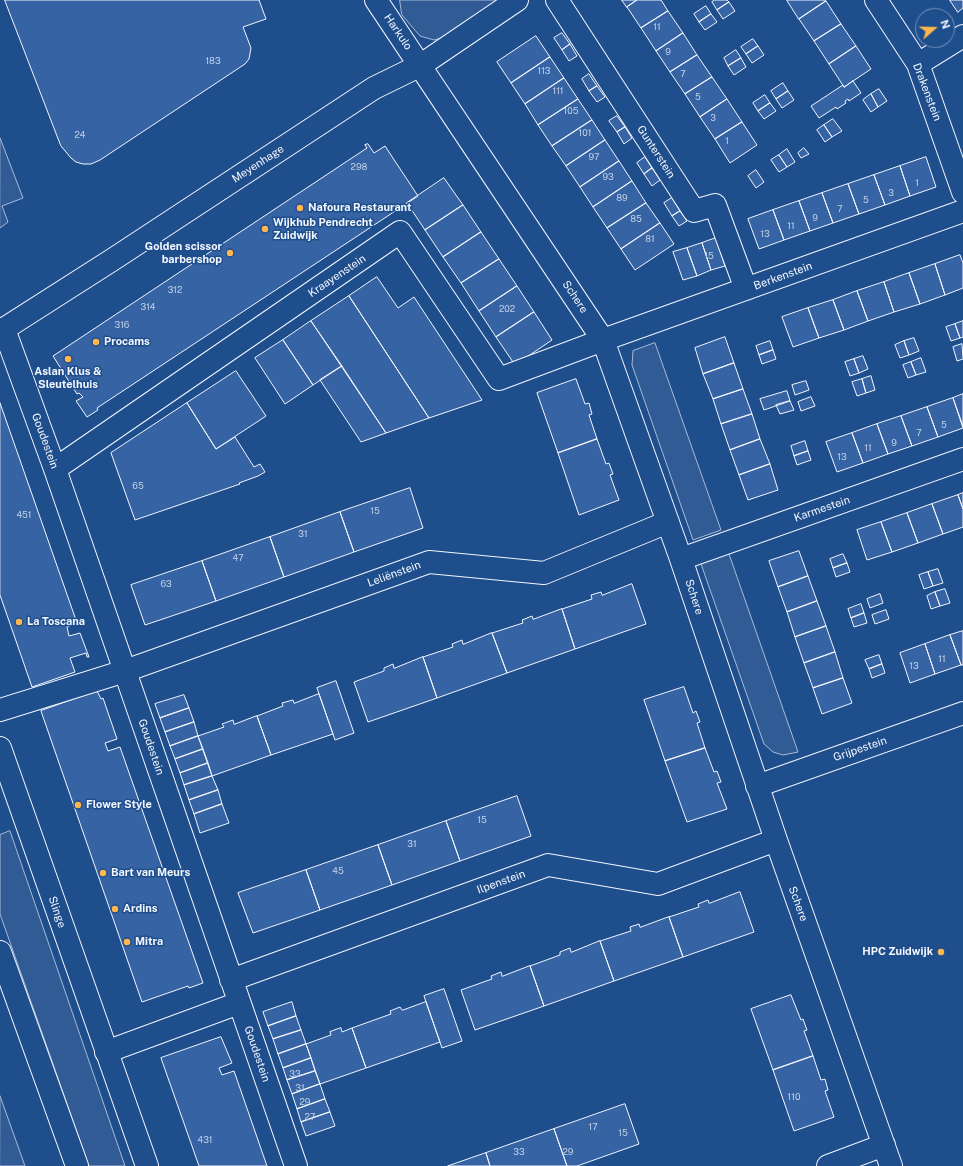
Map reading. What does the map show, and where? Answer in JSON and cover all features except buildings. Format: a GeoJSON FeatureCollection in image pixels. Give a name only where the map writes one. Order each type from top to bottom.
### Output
{"type":"FeatureCollection","features":[{"type":"Feature","properties":{"kind":"street","name":"Harkulo"},"geometry":{"type":"LineString","coordinates":[[376,0],[421,65]]}},
{"type":"Feature","properties":{"kind":"street","name":"Meyenhage"},"geometry":{"type":"LineString","coordinates":[[2,329],[112,260],[374,88],[421,65],[517,0]]}},
{"type":"Feature","properties":{"kind":"street","name":"Gunterstein"},"geometry":{"type":"LineString","coordinates":[[557,0],[694,211],[715,206],[746,290]]}},
{"type":"Feature","properties":{"kind":"street","name":"Drakenstein"},"geometry":{"type":"LineString","coordinates":[[876,0],[918,64],[963,192]]}},
{"type":"Feature","properties":{"kind":"street"},"geometry":{"type":"LineString","coordinates":[[918,64],[963,36]]}},
{"type":"Feature","properties":{"kind":"street","name":"Schere"},"geometry":{"type":"LineString","coordinates":[[421,65],[603,340],[681,559],[757,786],[891,1166]]}},
{"type":"Feature","properties":{"kind":"street","name":"Berkenstein"},"geometry":{"type":"LineString","coordinates":[[603,340],[963,211]]}},
{"type":"Feature","properties":{"kind":"street","name":"Kraayenstein"},"geometry":{"type":"LineString","coordinates":[[55,469],[400,232],[499,379],[603,340]]}},
{"type":"Feature","properties":{"kind":"street","name":"Goudestein"},"geometry":{"type":"LineString","coordinates":[[2,329],[55,469],[296,1166]]}},
{"type":"Feature","properties":{"kind":"street","name":"Karmestein"},"geometry":{"type":"LineString","coordinates":[[681,559],[963,460]]}},
{"type":"Feature","properties":{"kind":"street","name":"Leliënstein"},"geometry":{"type":"LineString","coordinates":[[125,671],[430,562],[544,573],[668,522]]}},
{"type":"Feature","properties":{"kind":"street"},"geometry":{"type":"LineString","coordinates":[[0,710],[125,671]]}},
{"type":"Feature","properties":{"kind":"street","name":"Grijpestein"},"geometry":{"type":"LineString","coordinates":[[757,786],[963,713]]}},
{"type":"Feature","properties":{"kind":"street","name":"Slinge"},"geometry":{"type":"LineString","coordinates":[[0,748],[4,772],[147,1166]]}},
{"type":"Feature","properties":{"kind":"street","name":"Ilpenstein"},"geometry":{"type":"LineString","coordinates":[[231,980],[548,865],[658,884],[776,840]]}},
{"type":"Feature","properties":{"kind":"street"},"geometry":{"type":"LineString","coordinates":[[0,952],[77,1166]]}},
{"type":"Feature","properties":{"kind":"street"},"geometry":{"type":"LineString","coordinates":[[106,1052],[239,1003]]}},
{"type":"Feature","properties":{"kind":"street"},"geometry":{"type":"LineString","coordinates":[[828,1166],[884,1145]]}},
{"type":"Feature","properties":{"kind":"shaded area"},"geometry":{"type":"Polygon","coordinates":[[[400,0],[500,0],[445,37],[434,40],[420,36],[402,15],[400,0]]]}},
{"type":"Feature","properties":{"kind":"shaded area"},"geometry":{"type":"Polygon","coordinates":[[[0,138],[23,198],[2,206],[8,222],[0,228],[0,138]]]}},
{"type":"Feature","properties":{"kind":"shaded area"},"geometry":{"type":"Polygon","coordinates":[[[655,343],[721,530],[693,540],[632,365],[633,351],[655,343]]]}},
{"type":"Feature","properties":{"kind":"shaded area"},"geometry":{"type":"Polygon","coordinates":[[[728,551],[798,752],[783,755],[773,752],[764,744],[700,561],[728,551]]]}},
{"type":"Feature","properties":{"kind":"shaded area"},"geometry":{"type":"Polygon","coordinates":[[[10,831],[125,1166],[89,1166],[0,914],[0,835],[10,831]]]}},
{"type":"Feature","properties":{"kind":"shaded area"},"geometry":{"type":"Polygon","coordinates":[[[0,1096],[25,1166],[0,1166],[0,1096]]]}},
{"type":"Feature","properties":{"kind":"place","name":"Nafoura Restaurant"},"geometry":{"type":"Point","coordinates":[300,208]}},
{"type":"Feature","properties":{"kind":"place","name":"Wijkhub Pendrecht Zuidwijk"},"geometry":{"type":"Point","coordinates":[265,229]}},
{"type":"Feature","properties":{"kind":"place","name":"Golden scissor barbershop"},"geometry":{"type":"Point","coordinates":[230,253]}},
{"type":"Feature","properties":{"kind":"place","name":"Procams"},"geometry":{"type":"Point","coordinates":[96,342]}},
{"type":"Feature","properties":{"kind":"place","name":"Aslan Klus & Sleutelhuis"},"geometry":{"type":"Point","coordinates":[68,359]}},
{"type":"Feature","properties":{"kind":"place","name":"La Toscana"},"geometry":{"type":"Point","coordinates":[19,622]}},
{"type":"Feature","properties":{"kind":"place","name":"Flower Style"},"geometry":{"type":"Point","coordinates":[78,805]}},
{"type":"Feature","properties":{"kind":"place","name":"Bart van Meurs"},"geometry":{"type":"Point","coordinates":[103,873]}},
{"type":"Feature","properties":{"kind":"place","name":"Ardins"},"geometry":{"type":"Point","coordinates":[115,909]}},
{"type":"Feature","properties":{"kind":"place","name":"Mitra"},"geometry":{"type":"Point","coordinates":[127,942]}},
{"type":"Feature","properties":{"kind":"place","name":"HPC Zuidwijk"},"geometry":{"type":"Point","coordinates":[941,952]}}]}
